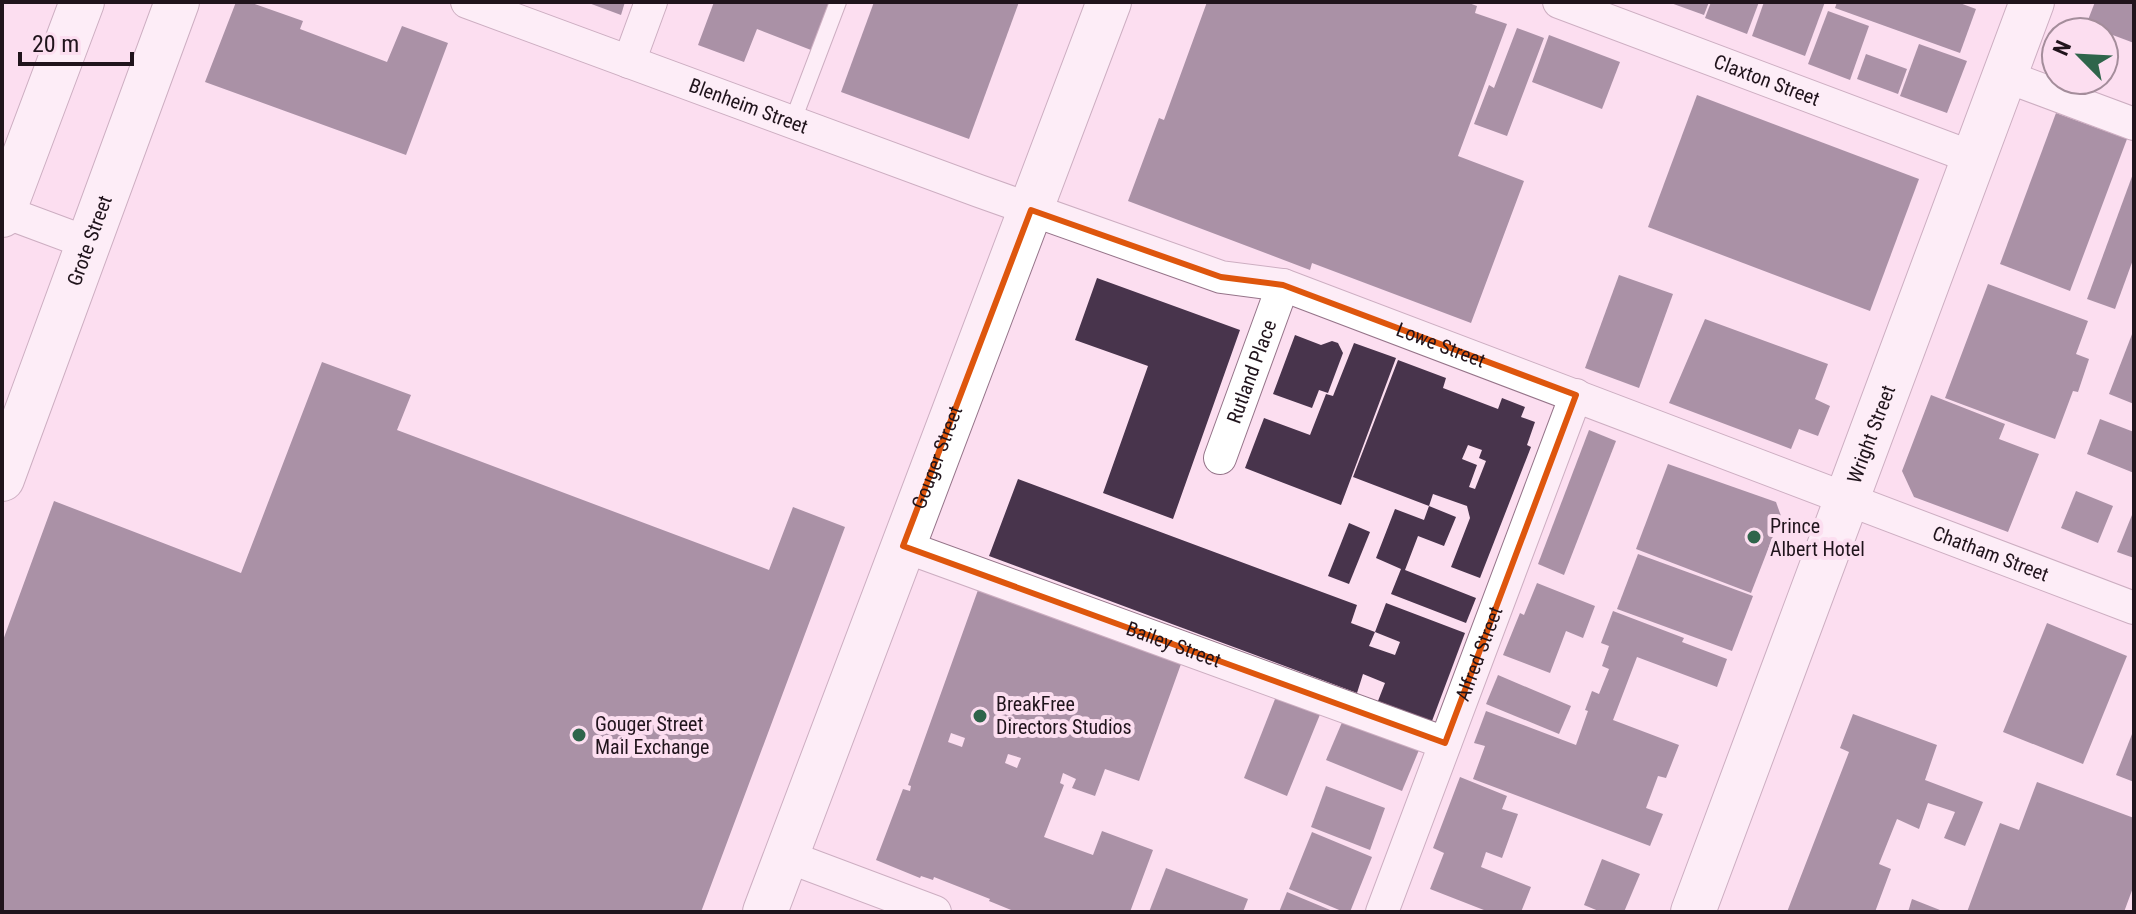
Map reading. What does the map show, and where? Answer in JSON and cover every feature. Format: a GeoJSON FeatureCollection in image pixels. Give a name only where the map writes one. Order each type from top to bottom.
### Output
{"type":"FeatureCollection","features":[{"type":"Feature","properties":{"kind":"street"},"geometry":{"type":"LineString","coordinates":[[82,2],[3,213],[88,243]]}},
{"type":"Feature","properties":{"kind":"street","name":"Grote Street"},"geometry":{"type":"LineString","coordinates":[[2,479],[177,2]]}},
{"type":"Feature","properties":{"kind":"street","name":"Blenheim Street"},"geometry":{"type":"LineString","coordinates":[[467,2],[1031,210]]}},
{"type":"Feature","properties":{"kind":"street"},"geometry":{"type":"LineString","coordinates":[[629,62],[651,2]]}},
{"type":"Feature","properties":{"kind":"street","name":"Gouger Street"},"geometry":{"type":"LineString","coordinates":[[765,912],[1109,2]]}},
{"type":"Feature","properties":{"kind":"street","name":"Claxton Street"},"geometry":{"type":"LineString","coordinates":[[1559,2],[1974,158]]}},
{"type":"Feature","properties":{"kind":"street","name":"Wright Street"},"geometry":{"type":"LineString","coordinates":[[1693,912],[2032,2]]}},
{"type":"Feature","properties":{"kind":"street"},"geometry":{"type":"LineString","coordinates":[[2005,76],[2134,124]]}},
{"type":"Feature","properties":{"kind":"street","name":"Lowe Street"},"geometry":{"type":"LineString","coordinates":[[1031,210],[1221,277],[1283,285],[1846,500]]}},
{"type":"Feature","properties":{"kind":"street","name":"Rutland Place"},"geometry":{"type":"LineString","coordinates":[[1220,458],[1283,285]]}},
{"type":"Feature","properties":{"kind":"street","name":"Alfred Street"},"geometry":{"type":"LineString","coordinates":[[1385,911],[1576,395]]}},
{"type":"Feature","properties":{"kind":"street","name":"Chatham Street"},"geometry":{"type":"LineString","coordinates":[[1846,500],[2134,608]]}},
{"type":"Feature","properties":{"kind":"street","name":"Bailey Street"},"geometry":{"type":"LineString","coordinates":[[903,546],[1445,743]]}},
{"type":"Feature","properties":{"kind":"street"},"geometry":{"type":"LineString","coordinates":[[786,856],[935,912]]}},
{"type":"Feature","properties":{"kind":"lane"},"geometry":{"type":"LineString","coordinates":[[792,123],[838,2]]}},
{"type":"Feature","properties":{"kind":"highlighted area"},"geometry":{"type":"Polygon","coordinates":[[[1031,210],[1221,277],[1283,285],[1576,395],[1445,743],[903,546],[1031,210]]]}},
{"type":"Feature","properties":{"kind":"building"},"geometry":{"type":"Polygon","coordinates":[[[236,2],[249,2],[303,21],[300,29],[387,62],[402,26],[448,43],[406,155],[205,82],[236,2]]]}},
{"type":"Feature","properties":{"kind":"building"},"geometry":{"type":"Polygon","coordinates":[[[586,2],[625,2],[621,15],[586,2]]]}},
{"type":"Feature","properties":{"kind":"building"},"geometry":{"type":"Polygon","coordinates":[[[714,2],[829,2],[811,50],[757,29],[744,62],[698,45],[714,2]]]}},
{"type":"Feature","properties":{"kind":"building"},"geometry":{"type":"Polygon","coordinates":[[[874,2],[1019,2],[969,139],[841,92],[874,2]]]}},
{"type":"Feature","properties":{"kind":"building"},"geometry":{"type":"Polygon","coordinates":[[[1207,2],[1466,2],[1477,6],[1475,13],[1507,24],[1458,156],[1524,181],[1471,323],[1312,263],[1310,270],[1128,201],[1159,118],[1164,120],[1207,2]]]}},
{"type":"Feature","properties":{"kind":"building"},"geometry":{"type":"Polygon","coordinates":[[[1668,2],[1709,2],[1704,15],[1668,2]]]}},
{"type":"Feature","properties":{"kind":"building"},"geometry":{"type":"Polygon","coordinates":[[[1711,2],[1759,2],[1747,34],[1705,18],[1711,2]]]}},
{"type":"Feature","properties":{"kind":"building"},"geometry":{"type":"Polygon","coordinates":[[[1764,2],[1825,2],[1805,56],[1752,36],[1764,2]]]}},
{"type":"Feature","properties":{"kind":"building"},"geometry":{"type":"Polygon","coordinates":[[[1837,2],[1957,2],[1976,9],[1960,53],[1835,8],[1837,2]]]}},
{"type":"Feature","properties":{"kind":"building"},"geometry":{"type":"Polygon","coordinates":[[[2095,2],[2134,2],[2134,43],[2120,38],[2120,16],[2090,16],[2095,2]]]}},
{"type":"Feature","properties":{"kind":"building"},"geometry":{"type":"Polygon","coordinates":[[[1828,11],[1869,26],[1850,80],[1808,64],[1828,11]]]}},
{"type":"Feature","properties":{"kind":"building"},"geometry":{"type":"Polygon","coordinates":[[[1517,28],[1544,38],[1507,136],[1474,124],[1489,85],[1494,88],[1517,28]]]}},
{"type":"Feature","properties":{"kind":"building"},"geometry":{"type":"Polygon","coordinates":[[[1549,35],[1620,62],[1602,109],[1532,82],[1549,35]]]}},
{"type":"Feature","properties":{"kind":"building"},"geometry":{"type":"Polygon","coordinates":[[[1919,44],[1967,61],[1947,113],[1900,96],[1919,44]]]}},
{"type":"Feature","properties":{"kind":"building"},"geometry":{"type":"Polygon","coordinates":[[[1866,54],[1907,69],[1898,94],[1857,79],[1866,54]]]}},
{"type":"Feature","properties":{"kind":"building"},"geometry":{"type":"Polygon","coordinates":[[[1697,95],[1919,179],[1870,311],[1648,227],[1697,95]]]}},
{"type":"Feature","properties":{"kind":"building"},"geometry":{"type":"Polygon","coordinates":[[[2056,113],[2127,139],[2070,291],[2000,264],[2056,113]]]}},
{"type":"Feature","properties":{"kind":"building"},"geometry":{"type":"Polygon","coordinates":[[[2134,171],[2134,257],[2115,309],[2087,299],[2134,171]]]}},
{"type":"Feature","properties":{"kind":"building"},"geometry":{"type":"Polygon","coordinates":[[[1619,275],[1673,294],[1639,388],[1585,368],[1619,275]]]}},
{"type":"Feature","properties":{"kind":"building"},"geometry":{"type":"Polygon","coordinates":[[[1097,278],[1240,330],[1173,519],[1103,493],[1148,366],[1075,340],[1097,278]]]}},
{"type":"Feature","properties":{"kind":"building"},"geometry":{"type":"Polygon","coordinates":[[[1988,284],[2088,321],[2076,354],[2089,359],[2078,392],[2073,391],[2055,439],[1945,398],[1988,284]]]}},
{"type":"Feature","properties":{"kind":"building"},"geometry":{"type":"Polygon","coordinates":[[[1705,319],[1828,364],[1815,399],[1830,406],[1818,436],[1799,429],[1791,449],[1669,403],[1705,319]]]}},
{"type":"Feature","properties":{"kind":"building"},"geometry":{"type":"Polygon","coordinates":[[[2134,329],[2134,404],[2109,394],[2134,329]]]}},
{"type":"Feature","properties":{"kind":"building"},"geometry":{"type":"Polygon","coordinates":[[[1295,335],[1321,345],[1332,341],[1338,343],[1343,353],[1328,393],[1319,390],[1312,408],[1273,394],[1295,335]]]}},
{"type":"Feature","properties":{"kind":"building"},"geometry":{"type":"Polygon","coordinates":[[[1354,343],[1396,358],[1341,505],[1245,468],[1264,418],[1310,435],[1326,394],[1333,396],[1354,343]]]}},
{"type":"Feature","properties":{"kind":"building"},"geometry":{"type":"Polygon","coordinates":[[[1398,360],[1446,378],[1443,388],[1498,409],[1502,398],[1525,407],[1521,417],[1535,422],[1527,445],[1531,447],[1480,578],[1451,567],[1470,518],[1467,506],[1433,494],[1429,506],[1353,477],[1398,360]],[[1468,445],[1462,459],[1477,465],[1469,487],[1475,489],[1486,461],[1479,458],[1482,450],[1468,445]]]}},
{"type":"Feature","properties":{"kind":"building"},"geometry":{"type":"Polygon","coordinates":[[[322,362],[411,395],[397,430],[769,570],[793,507],[845,527],[701,912],[2,912],[2,643],[54,501],[241,573],[322,362]]]}},
{"type":"Feature","properties":{"kind":"building"},"geometry":{"type":"Polygon","coordinates":[[[1931,395],[2005,424],[1999,439],[2039,454],[2008,532],[1914,497],[1902,471],[1931,395]]]}},
{"type":"Feature","properties":{"kind":"building"},"geometry":{"type":"Polygon","coordinates":[[[2100,419],[2134,432],[2134,473],[2087,454],[2100,419]]]}},
{"type":"Feature","properties":{"kind":"building"},"geometry":{"type":"Polygon","coordinates":[[[1589,430],[1616,441],[1564,575],[1538,564],[1589,430]]]}},
{"type":"Feature","properties":{"kind":"building"},"geometry":{"type":"Polygon","coordinates":[[[1668,464],[1776,502],[1781,516],[1751,593],[1636,549],[1668,464]]]}},
{"type":"Feature","properties":{"kind":"building"},"geometry":{"type":"Polygon","coordinates":[[[1018,479],[1357,605],[1351,623],[1375,632],[1386,603],[1465,633],[1432,721],[1378,701],[1385,683],[1363,674],[1357,693],[989,556],[1018,479]],[[1375,632],[1369,646],[1395,655],[1400,642],[1375,632]]]}},
{"type":"Feature","properties":{"kind":"building"},"geometry":{"type":"Polygon","coordinates":[[[2076,491],[2113,506],[2098,543],[2061,528],[2076,491]]]}},
{"type":"Feature","properties":{"kind":"building"},"geometry":{"type":"Polygon","coordinates":[[[1429,506],[1456,517],[1444,546],[1418,536],[1405,570],[1476,598],[1466,623],[1391,594],[1401,569],[1376,558],[1395,509],[1424,520],[1429,506]]]}},
{"type":"Feature","properties":{"kind":"building"},"geometry":{"type":"Polygon","coordinates":[[[2134,510],[2134,558],[2117,552],[2134,510]]]}},
{"type":"Feature","properties":{"kind":"building"},"geometry":{"type":"Polygon","coordinates":[[[1349,523],[1370,532],[1349,584],[1328,576],[1349,523]]]}},
{"type":"Feature","properties":{"kind":"building"},"geometry":{"type":"Polygon","coordinates":[[[1638,554],[1753,596],[1732,651],[1617,609],[1638,554]]]}},
{"type":"Feature","properties":{"kind":"building"},"geometry":{"type":"Polygon","coordinates":[[[1537,583],[1595,606],[1583,638],[1566,631],[1550,673],[1503,655],[1520,613],[1524,615],[1537,583]]]}},
{"type":"Feature","properties":{"kind":"building"},"geometry":{"type":"Polygon","coordinates":[[[978,590],[1181,664],[1139,781],[1105,769],[1095,796],[1072,788],[1076,779],[1063,773],[1060,783],[1064,785],[1044,837],[1093,855],[1102,831],[1153,850],[1130,912],[1016,912],[934,877],[933,880],[920,878],[876,860],[903,789],[910,791],[911,786],[908,785],[978,590]],[[1026,699],[1022,711],[1036,715],[1039,704],[1026,699]],[[1081,719],[1078,729],[1088,733],[1092,723],[1081,719]],[[951,733],[948,742],[962,747],[965,738],[951,733]],[[1008,754],[1005,763],[1017,768],[1021,758],[1008,754]]]}},
{"type":"Feature","properties":{"kind":"building"},"geometry":{"type":"Polygon","coordinates":[[[1613,611],[1684,638],[1682,642],[1727,659],[1717,687],[1637,657],[1613,720],[1679,745],[1666,778],[1658,776],[1646,808],[1663,814],[1650,846],[1473,779],[1485,746],[1474,743],[1486,711],[1576,745],[1592,691],[1599,694],[1609,669],[1602,666],[1609,646],[1601,643],[1613,611]]]}},
{"type":"Feature","properties":{"kind":"building"},"geometry":{"type":"Polygon","coordinates":[[[2047,623],[2127,656],[2083,764],[2003,732],[2047,623]]]}},
{"type":"Feature","properties":{"kind":"building"},"geometry":{"type":"Polygon","coordinates":[[[1498,675],[1571,706],[1559,734],[1486,704],[1498,675]]]}},
{"type":"Feature","properties":{"kind":"building"},"geometry":{"type":"Polygon","coordinates":[[[1277,694],[1321,712],[1287,796],[1244,778],[1277,694]]]}},
{"type":"Feature","properties":{"kind":"building"},"geometry":{"type":"Polygon","coordinates":[[[1853,714],[1937,745],[1925,780],[1983,802],[1965,846],[1944,838],[1955,812],[1928,803],[1919,829],[1897,819],[1879,864],[1891,869],[1875,912],[1787,912],[1849,752],[1840,748],[1853,714]]]}},
{"type":"Feature","properties":{"kind":"building"},"geometry":{"type":"Polygon","coordinates":[[[1343,720],[1419,750],[1402,791],[1326,760],[1343,720]]]}},
{"type":"Feature","properties":{"kind":"building"},"geometry":{"type":"Polygon","coordinates":[[[2134,729],[2134,782],[2116,775],[2134,729]]]}},
{"type":"Feature","properties":{"kind":"building"},"geometry":{"type":"Polygon","coordinates":[[[1460,777],[1507,796],[1502,809],[1518,814],[1502,858],[1486,852],[1481,867],[1531,887],[1521,912],[1489,912],[1430,889],[1444,853],[1433,848],[1460,777]]]}},
{"type":"Feature","properties":{"kind":"building"},"geometry":{"type":"Polygon","coordinates":[[[2037,782],[2134,818],[2134,885],[2124,912],[1967,912],[2000,823],[2019,830],[2037,782]]]}},
{"type":"Feature","properties":{"kind":"building"},"geometry":{"type":"Polygon","coordinates":[[[1326,786],[1385,808],[1370,850],[1311,827],[1326,786]]]}},
{"type":"Feature","properties":{"kind":"building"},"geometry":{"type":"Polygon","coordinates":[[[1312,832],[1372,857],[1350,912],[1289,889],[1312,832]]]}},
{"type":"Feature","properties":{"kind":"building"},"geometry":{"type":"Polygon","coordinates":[[[1602,859],[1640,874],[1624,912],[1601,912],[1584,905],[1602,859]]]}},
{"type":"Feature","properties":{"kind":"building"},"geometry":{"type":"Polygon","coordinates":[[[1166,868],[1248,899],[1243,912],[1149,912],[1166,868]]]}},
{"type":"Feature","properties":{"kind":"building"},"geometry":{"type":"Polygon","coordinates":[[[1287,892],[1335,912],[1279,912],[1287,892]]]}},
{"type":"Feature","properties":{"kind":"building"},"geometry":{"type":"Polygon","coordinates":[[[1912,899],[1945,912],[1908,912],[1912,899]]]}},
{"type":"Feature","properties":{"kind":"place","name":"Prince Albert Hotel"},"geometry":{"type":"Point","coordinates":[1754,537]}},
{"type":"Feature","properties":{"kind":"place","name":"BreakFree Directors Studios"},"geometry":{"type":"Point","coordinates":[980,716]}},
{"type":"Feature","properties":{"kind":"place","name":"Gouger Street Mail Exchange"},"geometry":{"type":"Point","coordinates":[579,735]}}]}
